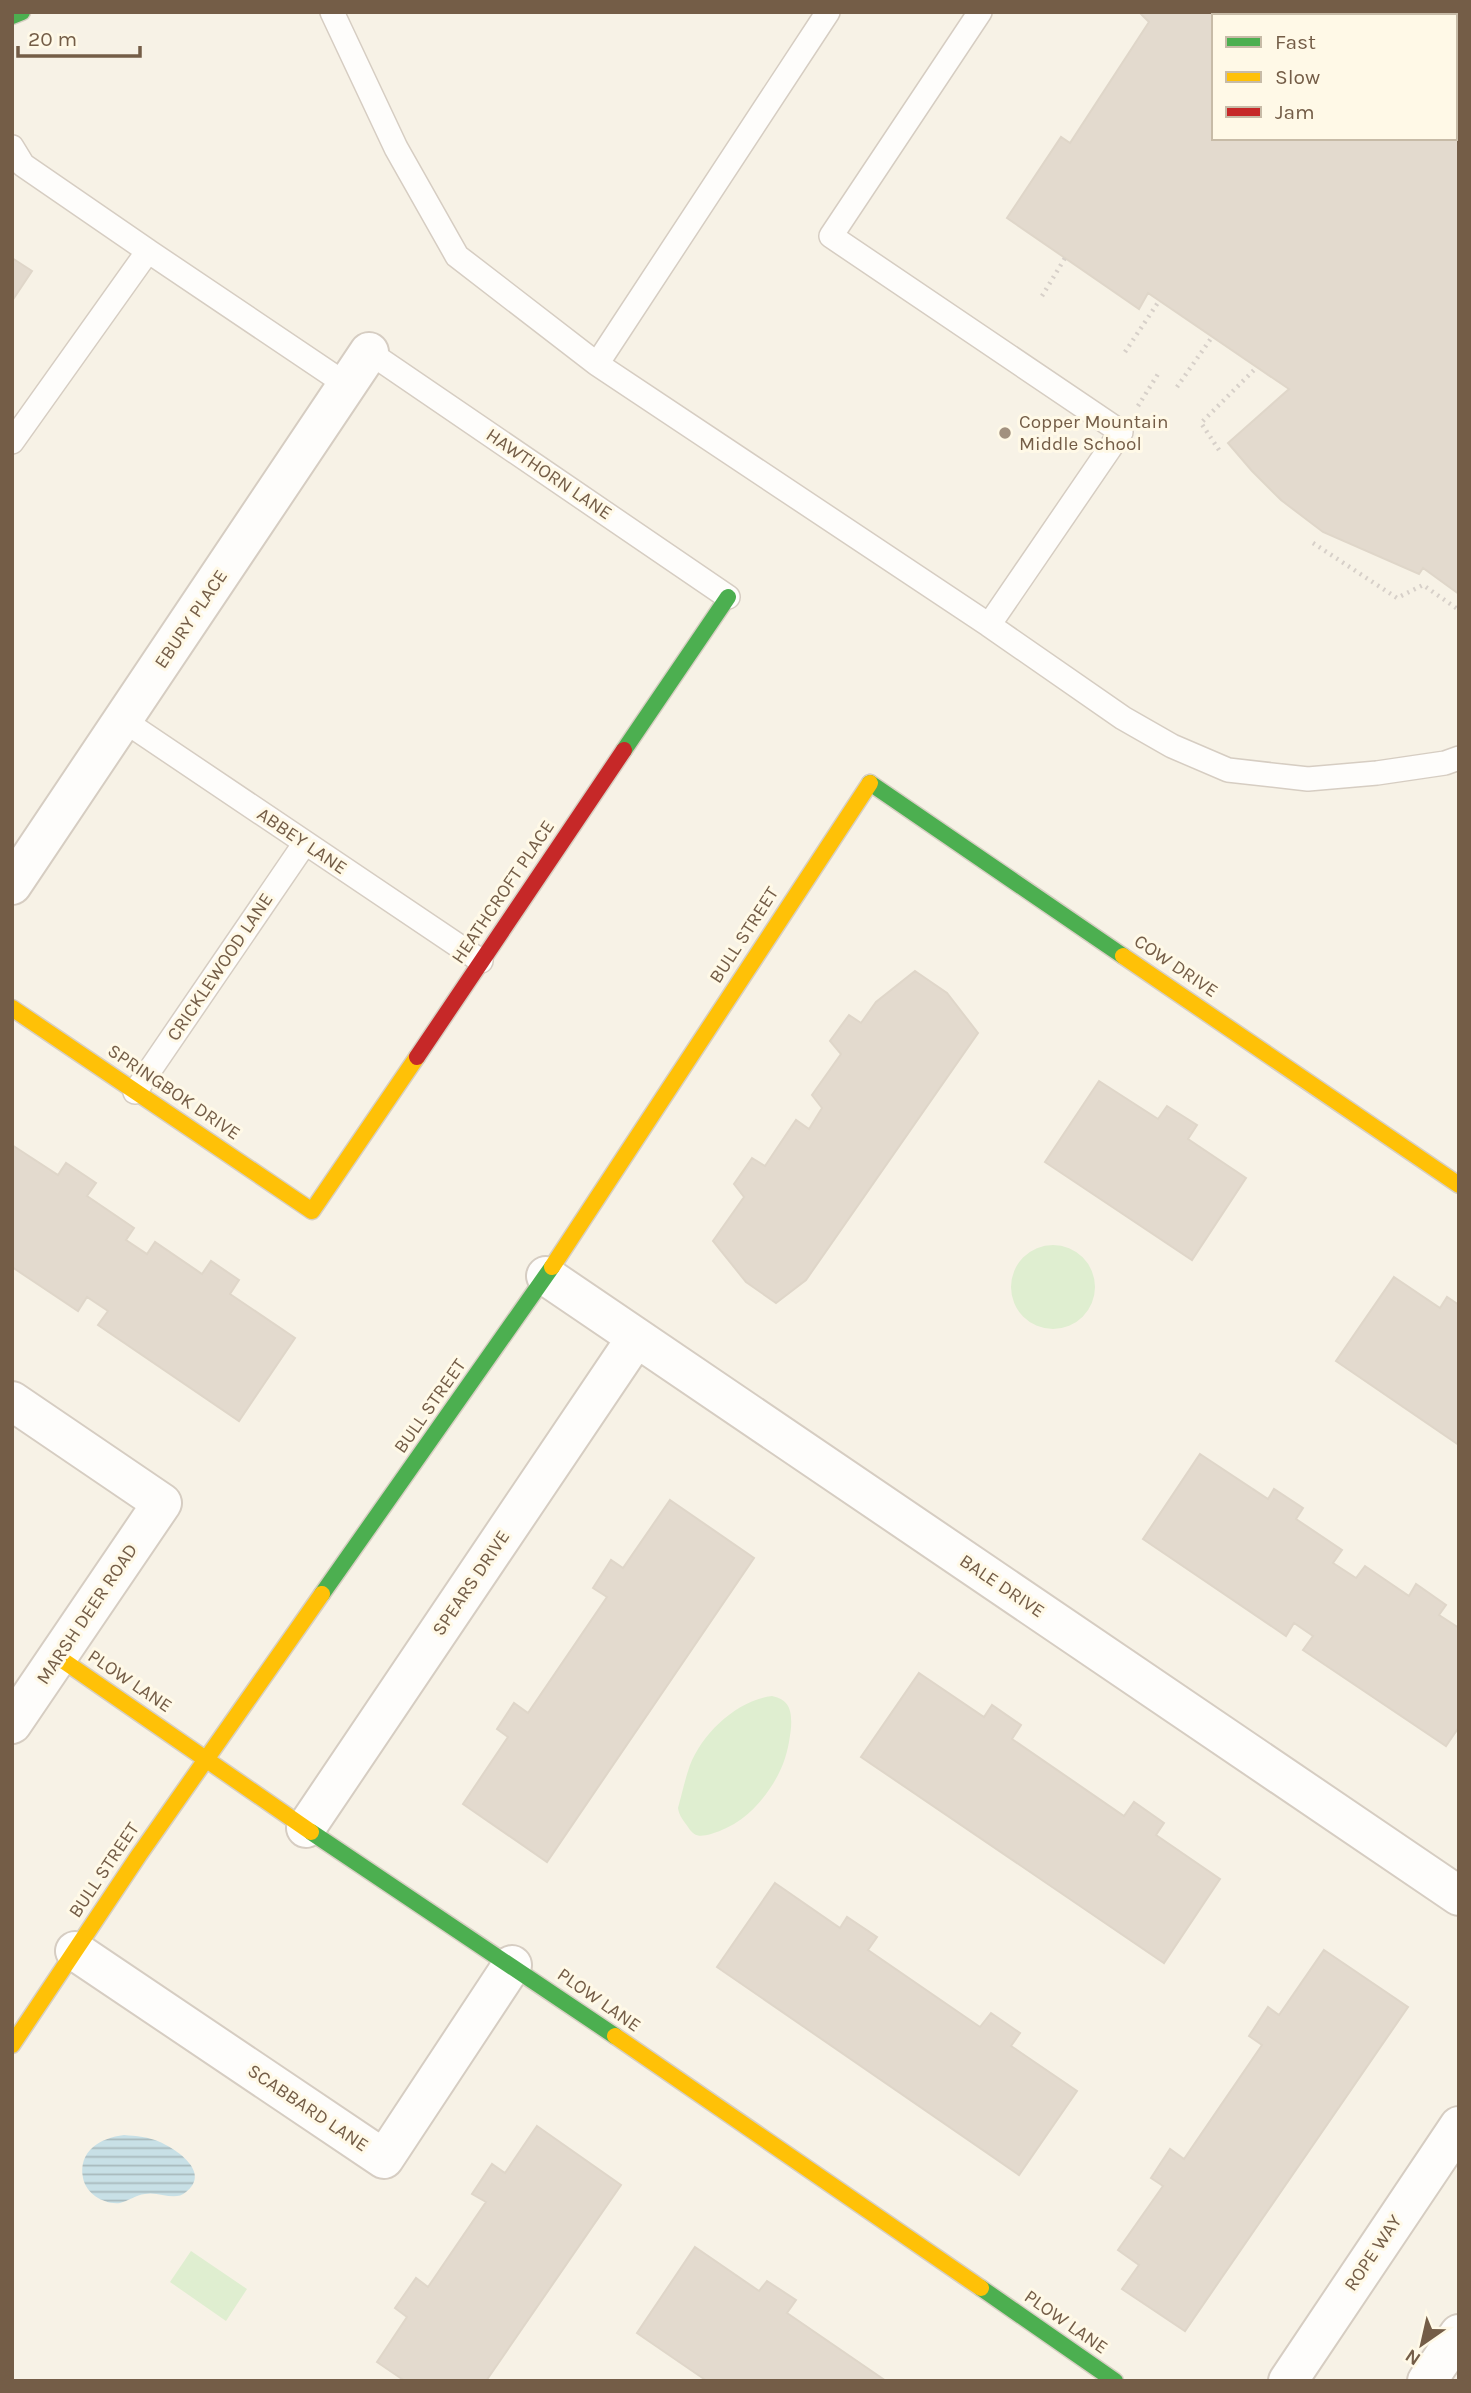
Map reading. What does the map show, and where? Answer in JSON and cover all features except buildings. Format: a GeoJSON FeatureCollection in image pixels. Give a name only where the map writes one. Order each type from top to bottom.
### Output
{"type":"FeatureCollection","features":[{"type":"Feature","properties":{"kind":"street"},"geometry":{"type":"LineString","coordinates":[[12,16],[22,12]]}},
{"type":"Feature","properties":{"kind":"street","name":"EBURY PLACE"},"geometry":{"type":"LineString","coordinates":[[12,885],[369,352]]}},
{"type":"Feature","properties":{"kind":"street","name":"HEATHCROFT PLACE"},"geometry":{"type":"LineString","coordinates":[[312,1211],[729,597]]}},
{"type":"Feature","properties":{"kind":"street","name":"COW DRIVE"},"geometry":{"type":"LineString","coordinates":[[869,782],[1459,1185]]}},
{"type":"Feature","properties":{"kind":"street","name":"BULL STREET"},"geometry":{"type":"LineString","coordinates":[[12,2045],[207,1760],[546,1276],[869,782]]}},
{"type":"Feature","properties":{"kind":"street","name":"SPRINGBOK DRIVE"},"geometry":{"type":"LineString","coordinates":[[12,1008],[312,1211]]}},
{"type":"Feature","properties":{"kind":"street","name":"BALE DRIVE"},"geometry":{"type":"LineString","coordinates":[[546,1276],[1459,1896]]}},
{"type":"Feature","properties":{"kind":"street","name":"SPEARS DRIVE"},"geometry":{"type":"LineString","coordinates":[[306,1828],[636,1338]]}},
{"type":"Feature","properties":{"kind":"street","name":"MARSH DEER ROAD"},"geometry":{"type":"LineString","coordinates":[[12,1401],[162,1503],[12,1724]]}},
{"type":"Feature","properties":{"kind":"street","name":"PLOW LANE"},"geometry":{"type":"LineString","coordinates":[[58,1657],[306,1828],[512,1965],[1115,2381]]}},
{"type":"Feature","properties":{"kind":"street","name":"SCABBARD LANE"},"geometry":{"type":"LineString","coordinates":[[75,1951],[384,2159],[512,1965]]}},
{"type":"Feature","properties":{"kind":"street","name":"ROPE WAY"},"geometry":{"type":"LineString","coordinates":[[1288,2381],[1459,2126]]}},
{"type":"Feature","properties":{"kind":"street"},"geometry":{"type":"LineString","coordinates":[[1427,2381],[1459,2334]]}},
{"type":"Feature","properties":{"kind":"lane"},"geometry":{"type":"LineString","coordinates":[[332,12],[396,148],[457,256],[597,364],[989,625],[1123,718],[1171,746],[1228,770],[1308,779],[1377,773],[1445,763],[1459,758]]}},
{"type":"Feature","properties":{"kind":"lane"},"geometry":{"type":"LineString","coordinates":[[597,364],[828,12]]}},
{"type":"Feature","properties":{"kind":"lane"},"geometry":{"type":"LineString","coordinates":[[980,12],[831,236],[1121,432],[989,625]]}},
{"type":"Feature","properties":{"kind":"lane"},"geometry":{"type":"LineString","coordinates":[[12,147],[23,165],[347,385]]}},
{"type":"Feature","properties":{"kind":"lane"},"geometry":{"type":"LineString","coordinates":[[12,443],[148,251]]}},
{"type":"Feature","properties":{"kind":"lane","name":"HAWTHORN LANE"},"geometry":{"type":"LineString","coordinates":[[369,352],[729,597]]}},
{"type":"Feature","properties":{"kind":"lane","name":"ABBEY LANE"},"geometry":{"type":"LineString","coordinates":[[123,720],[481,961]]}},
{"type":"Feature","properties":{"kind":"lane","name":"CRICKLEWOOD LANE"},"geometry":{"type":"LineString","coordinates":[[135,1091],[305,843]]}},
{"type":"Feature","properties":{"kind":"path"},"geometry":{"type":"LineString","coordinates":[[1042,296],[1065,258]]}},
{"type":"Feature","properties":{"kind":"path"},"geometry":{"type":"LineString","coordinates":[[1125,352],[1159,301]]}},
{"type":"Feature","properties":{"kind":"path"},"geometry":{"type":"LineString","coordinates":[[1177,387],[1212,337]]}},
{"type":"Feature","properties":{"kind":"path"},"geometry":{"type":"LineString","coordinates":[[1219,450],[1200,424],[1257,367]]}},
{"type":"Feature","properties":{"kind":"path"},"geometry":{"type":"LineString","coordinates":[[1313,543],[1397,598],[1423,585],[1459,610]]}},
{"type":"Feature","properties":{"kind":"green space"},"geometry":{"type":"Polygon","coordinates":[[[1053,1245],[1076,1252],[1088,1264],[1095,1287],[1088,1310],[1076,1322],[1053,1329],[1030,1322],[1018,1310],[1011,1287],[1018,1264],[1030,1252],[1053,1245]]]}},
{"type":"Feature","properties":{"kind":"green space"},"geometry":{"type":"Polygon","coordinates":[[[772,1696],[786,1703],[791,1716],[788,1746],[778,1775],[766,1795],[742,1819],[711,1834],[695,1834],[679,1814],[678,1808],[688,1770],[696,1753],[722,1720],[746,1704],[772,1696]]]}},
{"type":"Feature","properties":{"kind":"green space"},"geometry":{"type":"Polygon","coordinates":[[[191,2251],[247,2289],[226,2321],[170,2282],[191,2251]]]}},
{"type":"Feature","properties":{"kind":"water"},"geometry":{"type":"Polygon","coordinates":[[[124,2135],[160,2142],[183,2156],[194,2170],[193,2185],[177,2196],[150,2193],[120,2203],[97,2197],[88,2189],[83,2178],[82,2169],[87,2153],[107,2139],[124,2135]]]}},
{"type":"Feature","properties":{"kind":"traffic: fast"},"geometry":{"type":"LineString","coordinates":[[12,16],[22,12]]}},
{"type":"Feature","properties":{"kind":"traffic: fast"},"geometry":{"type":"LineString","coordinates":[[624,750],[728,597]]}},
{"type":"Feature","properties":{"kind":"traffic: fast"},"geometry":{"type":"LineString","coordinates":[[870,783],[1123,956]]}},
{"type":"Feature","properties":{"kind":"traffic: fast"},"geometry":{"type":"LineString","coordinates":[[322,1594],[552,1267]]}},
{"type":"Feature","properties":{"kind":"traffic: fast"},"geometry":{"type":"LineString","coordinates":[[311,1832],[615,2036]]}},
{"type":"Feature","properties":{"kind":"traffic: fast"},"geometry":{"type":"LineString","coordinates":[[981,2288],[1115,2381]]}},
{"type":"Feature","properties":{"kind":"traffic: slow"},"geometry":{"type":"LineString","coordinates":[[552,1267],[870,783]]}},
{"type":"Feature","properties":{"kind":"traffic: slow"},"geometry":{"type":"LineString","coordinates":[[1123,956],[1459,1185]]}},
{"type":"Feature","properties":{"kind":"traffic: slow"},"geometry":{"type":"LineString","coordinates":[[12,1008],[312,1211],[417,1057]]}},
{"type":"Feature","properties":{"kind":"traffic: slow"},"geometry":{"type":"LineString","coordinates":[[12,2045],[139,1855],[322,1594]]}},
{"type":"Feature","properties":{"kind":"traffic: slow"},"geometry":{"type":"LineString","coordinates":[[58,1657],[311,1832]]}},
{"type":"Feature","properties":{"kind":"traffic: slow"},"geometry":{"type":"LineString","coordinates":[[615,2036],[981,2288]]}},
{"type":"Feature","properties":{"kind":"traffic: jam"},"geometry":{"type":"LineString","coordinates":[[417,1057],[624,750]]}},
{"type":"Feature","properties":{"kind":"place","name":"Copper Mountain Middle School"},"geometry":{"type":"Point","coordinates":[1005,433]}}]}
